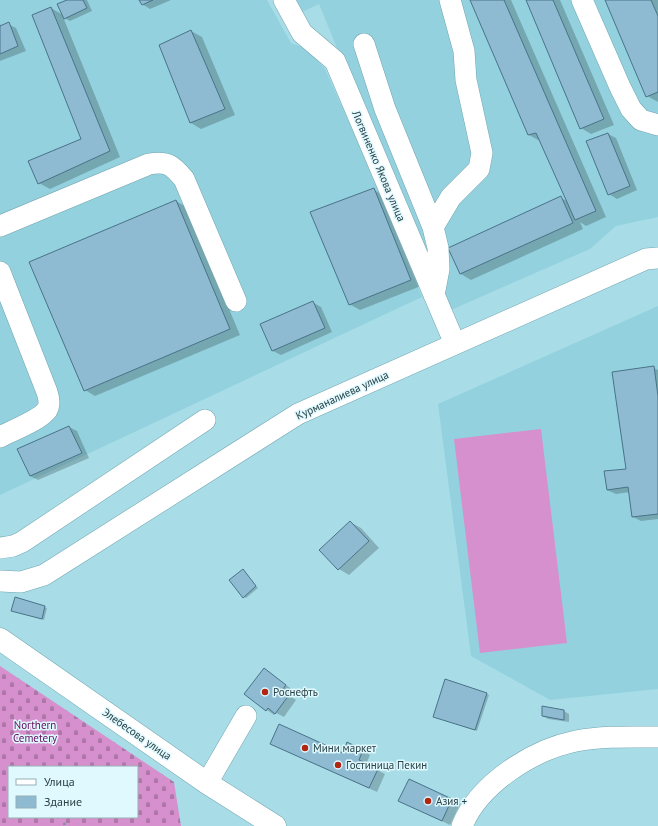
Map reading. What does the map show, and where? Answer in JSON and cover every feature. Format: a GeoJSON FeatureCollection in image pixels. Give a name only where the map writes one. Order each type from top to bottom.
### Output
{"type":"FeatureCollection","features":[{"type":"Feature","properties":{"kind":"main road","name":"Элебесова улица"},"geometry":{"type":"LineString","coordinates":[[0,639],[207,783],[275,826]]}},
{"type":"Feature","properties":{"kind":"street","name":"Логвиненко Якова улица"},"geometry":{"type":"LineString","coordinates":[[284,0],[302,33],[334,61],[455,344]]}},
{"type":"Feature","properties":{"kind":"street"},"geometry":{"type":"LineString","coordinates":[[433,226],[450,197],[479,170],[482,153],[466,80],[464,51],[450,0]]}},
{"type":"Feature","properties":{"kind":"street"},"geometry":{"type":"LineString","coordinates":[[582,0],[631,109],[641,120],[658,125]]}},
{"type":"Feature","properties":{"kind":"street"},"geometry":{"type":"LineString","coordinates":[[364,44],[385,109],[433,226],[438,248],[440,269],[434,295]]}},
{"type":"Feature","properties":{"kind":"street"},"geometry":{"type":"LineString","coordinates":[[0,226],[149,164],[162,162],[174,167],[184,179],[236,301]]}},
{"type":"Feature","properties":{"kind":"street","name":"Курманалиева улица"},"geometry":{"type":"LineString","coordinates":[[0,581],[21,582],[44,575],[298,414],[646,259],[658,258]]}},
{"type":"Feature","properties":{"kind":"street"},"geometry":{"type":"LineString","coordinates":[[0,272],[47,392],[49,401],[47,410],[40,417],[0,437]]}},
{"type":"Feature","properties":{"kind":"street"},"geometry":{"type":"LineString","coordinates":[[0,548],[13,546],[22,542],[205,420]]}},
{"type":"Feature","properties":{"kind":"street"},"geometry":{"type":"LineString","coordinates":[[207,783],[246,716]]}},
{"type":"Feature","properties":{"kind":"street"},"geometry":{"type":"LineString","coordinates":[[462,826],[473,804],[497,780],[534,757],[554,747],[599,738],[658,738]]}},
{"type":"Feature","properties":{"kind":"shaded area"},"geometry":{"type":"Polygon","coordinates":[[[0,0],[267,0],[291,43],[307,49],[325,69],[362,151],[422,297],[0,495],[0,0]]]}},
{"type":"Feature","properties":{"kind":"shaded area"},"geometry":{"type":"Polygon","coordinates":[[[290,0],[658,0],[658,217],[616,226],[590,249],[451,310],[401,204],[319,4],[296,15],[290,0]]]}},
{"type":"Feature","properties":{"kind":"shaded area"},"geometry":{"type":"Polygon","coordinates":[[[658,306],[658,689],[550,700],[471,656],[438,404],[658,306]]]}},
{"type":"Feature","properties":{"kind":"green space"},"geometry":{"type":"Polygon","coordinates":[[[541,429],[567,643],[480,653],[454,439],[541,429]]]}},
{"type":"Feature","properties":{"kind":"green space","name":"Northern Cemetery"},"geometry":{"type":"Polygon","coordinates":[[[0,666],[174,782],[181,826],[0,826],[0,666]]]}},
{"type":"Feature","properties":{"kind":"building"},"geometry":{"type":"Polygon","coordinates":[[[67,0],[83,0],[87,8],[64,19],[57,4],[67,0]]]}},
{"type":"Feature","properties":{"kind":"building"},"geometry":{"type":"Polygon","coordinates":[[[139,0],[153,0],[142,5],[139,0]]]}},
{"type":"Feature","properties":{"kind":"building"},"geometry":{"type":"Polygon","coordinates":[[[470,0],[504,0],[596,211],[575,220],[536,133],[528,135],[470,0]]]}},
{"type":"Feature","properties":{"kind":"building"},"geometry":{"type":"Polygon","coordinates":[[[526,0],[553,0],[604,119],[580,129],[526,0]]]}},
{"type":"Feature","properties":{"kind":"building"},"geometry":{"type":"Polygon","coordinates":[[[605,0],[651,0],[658,16],[658,92],[646,97],[605,0]]]}},
{"type":"Feature","properties":{"kind":"building"},"geometry":{"type":"Polygon","coordinates":[[[51,7],[110,151],[38,184],[28,161],[81,139],[32,15],[51,7]]]}},
{"type":"Feature","properties":{"kind":"building"},"geometry":{"type":"Polygon","coordinates":[[[9,22],[18,46],[0,54],[0,26],[9,22]]]}},
{"type":"Feature","properties":{"kind":"building"},"geometry":{"type":"Polygon","coordinates":[[[191,30],[225,109],[190,123],[159,45],[191,30]]]}},
{"type":"Feature","properties":{"kind":"building"},"geometry":{"type":"Polygon","coordinates":[[[608,133],[630,186],[608,195],[586,141],[608,133]]]}},
{"type":"Feature","properties":{"kind":"building"},"geometry":{"type":"Polygon","coordinates":[[[374,188],[411,280],[349,305],[310,212],[374,188]]]}},
{"type":"Feature","properties":{"kind":"building"},"geometry":{"type":"Polygon","coordinates":[[[561,196],[573,223],[460,274],[448,248],[561,196]]]}},
{"type":"Feature","properties":{"kind":"building"},"geometry":{"type":"Polygon","coordinates":[[[176,200],[230,329],[84,391],[29,262],[176,200]]]}},
{"type":"Feature","properties":{"kind":"building"},"geometry":{"type":"Polygon","coordinates":[[[313,301],[325,328],[272,351],[260,324],[313,301]]]}},
{"type":"Feature","properties":{"kind":"building"},"geometry":{"type":"Polygon","coordinates":[[[654,366],[658,396],[658,514],[632,517],[628,487],[607,490],[604,471],[626,469],[612,372],[654,366]]]}},
{"type":"Feature","properties":{"kind":"building"},"geometry":{"type":"Polygon","coordinates":[[[69,426],[82,453],[30,476],[17,449],[69,426]]]}},
{"type":"Feature","properties":{"kind":"building"},"geometry":{"type":"Polygon","coordinates":[[[350,521],[369,541],[338,570],[319,550],[350,521]]]}},
{"type":"Feature","properties":{"kind":"building"},"geometry":{"type":"Polygon","coordinates":[[[243,569],[256,586],[243,598],[229,580],[243,569]]]}},
{"type":"Feature","properties":{"kind":"building"},"geometry":{"type":"Polygon","coordinates":[[[15,597],[45,606],[42,619],[11,611],[15,597]]]}},
{"type":"Feature","properties":{"kind":"building","name":"Роснефть"},"geometry":{"type":"Polygon","coordinates":[[[264,668],[286,685],[282,690],[289,695],[275,714],[268,708],[266,711],[244,694],[264,668]]]}},
{"type":"Feature","properties":{"kind":"building"},"geometry":{"type":"Polygon","coordinates":[[[445,679],[487,693],[475,730],[433,717],[445,679]]]}},
{"type":"Feature","properties":{"kind":"building"},"geometry":{"type":"Polygon","coordinates":[[[542,706],[564,710],[564,720],[542,716],[542,706]]]}},
{"type":"Feature","properties":{"kind":"building"},"geometry":{"type":"Polygon","coordinates":[[[279,724],[343,753],[347,742],[363,750],[359,760],[378,769],[369,788],[270,744],[279,724]]]}},
{"type":"Feature","properties":{"kind":"building"},"geometry":{"type":"Polygon","coordinates":[[[409,779],[452,799],[442,821],[398,801],[409,779]]]}},
{"type":"Feature","properties":{"kind":"place","name":"Роснефть"},"geometry":{"type":"Point","coordinates":[265,692]}},
{"type":"Feature","properties":{"kind":"place","name":"Мини маркет"},"geometry":{"type":"Point","coordinates":[305,748]}},
{"type":"Feature","properties":{"kind":"place","name":"Гостиница Пекин"},"geometry":{"type":"Point","coordinates":[338,765]}},
{"type":"Feature","properties":{"kind":"place","name":"Азия +"},"geometry":{"type":"Point","coordinates":[428,801]}}]}
